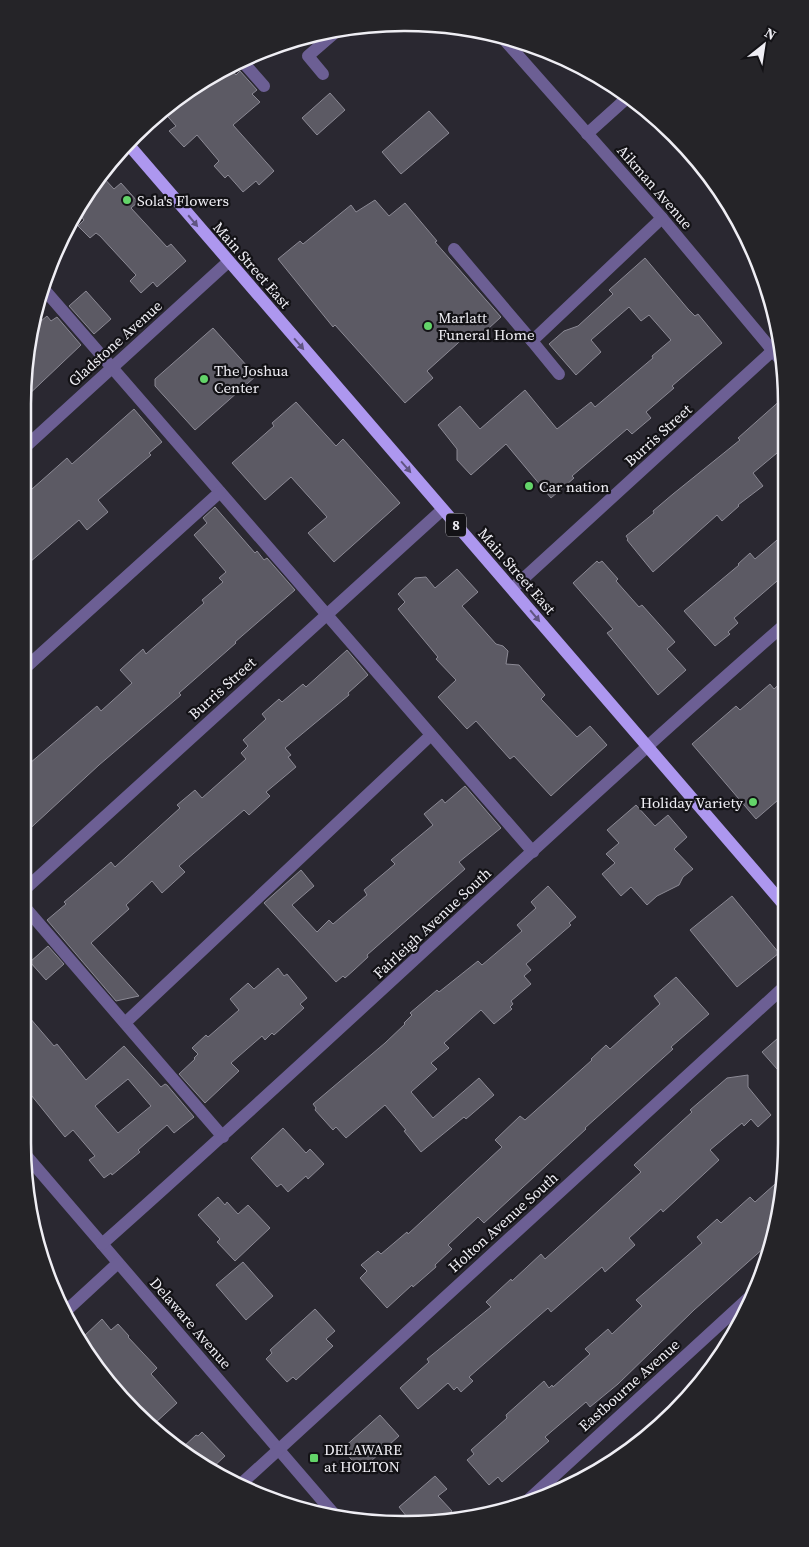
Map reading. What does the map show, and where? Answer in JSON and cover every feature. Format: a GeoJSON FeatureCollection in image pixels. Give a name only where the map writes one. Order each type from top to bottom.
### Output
{"type":"FeatureCollection","features":[{"type":"Feature","properties":{"kind":"main road","name":"Main Street East"},"geometry":{"type":"LineString","coordinates":[[133,149],[778,898]]}},
{"type":"Feature","properties":{"kind":"street"},"geometry":{"type":"LineString","coordinates":[[323,74],[308,56],[327,39]]}},
{"type":"Feature","properties":{"kind":"street","name":"Aikman Avenue"},"geometry":{"type":"LineString","coordinates":[[510,47],[773,343]]}},
{"type":"Feature","properties":{"kind":"street"},"geometry":{"type":"LineString","coordinates":[[247,67],[264,86]]}},
{"type":"Feature","properties":{"kind":"street"},"geometry":{"type":"LineString","coordinates":[[587,134],[623,102]]}},
{"type":"Feature","properties":{"kind":"street"},"geometry":{"type":"LineString","coordinates":[[532,341],[662,218]]}},
{"type":"Feature","properties":{"kind":"street"},"geometry":{"type":"LineString","coordinates":[[454,249],[559,374]]}},
{"type":"Feature","properties":{"kind":"street","name":"Gladstone Avenue"},"geometry":{"type":"LineString","coordinates":[[31,441],[228,262]]}},
{"type":"Feature","properties":{"kind":"street"},"geometry":{"type":"LineString","coordinates":[[48,294],[533,852]]}},
{"type":"Feature","properties":{"kind":"street","name":"Burris Street"},"geometry":{"type":"LineString","coordinates":[[512,589],[774,351]]}},
{"type":"Feature","properties":{"kind":"street"},"geometry":{"type":"LineString","coordinates":[[31,663],[220,492]]}},
{"type":"Feature","properties":{"kind":"street","name":"Burris Street"},"geometry":{"type":"LineString","coordinates":[[31,884],[442,510]]}},
{"type":"Feature","properties":{"kind":"street","name":"Fairleigh Avenue South"},"geometry":{"type":"LineString","coordinates":[[102,1244],[222,1137],[646,747],[778,631]]}},
{"type":"Feature","properties":{"kind":"street"},"geometry":{"type":"LineString","coordinates":[[125,1023],[431,735]]}},
{"type":"Feature","properties":{"kind":"street"},"geometry":{"type":"LineString","coordinates":[[31,914],[222,1137]]}},
{"type":"Feature","properties":{"kind":"street","name":"Holton Avenue South"},"geometry":{"type":"LineString","coordinates":[[245,1480],[778,992]]}},
{"type":"Feature","properties":{"kind":"street","name":"Delaware Avenue"},"geometry":{"type":"LineString","coordinates":[[32,1162],[329,1508]]}},
{"type":"Feature","properties":{"kind":"street"},"geometry":{"type":"LineString","coordinates":[[69,1307],[118,1263]]}},
{"type":"Feature","properties":{"kind":"street","name":"Eastbourne Avenue"},"geometry":{"type":"LineString","coordinates":[[539,1490],[740,1306]]}},
{"type":"Feature","properties":{"kind":"building"},"geometry":{"type":"Polygon","coordinates":[[[240,71],[257,90],[252,94],[260,102],[233,125],[274,171],[259,185],[256,181],[243,192],[228,175],[225,178],[214,166],[219,161],[197,135],[184,147],[169,131],[176,126],[167,116],[197,94],[234,73],[236,75],[240,71]]]}},
{"type":"Feature","properties":{"kind":"building"},"geometry":{"type":"Polygon","coordinates":[[[330,93],[345,110],[317,135],[302,118],[330,93]]]}},
{"type":"Feature","properties":{"kind":"building"},"geometry":{"type":"Polygon","coordinates":[[[429,111],[449,133],[401,174],[382,152],[429,111]]]}},
{"type":"Feature","properties":{"kind":"building"},"geometry":{"type":"Polygon","coordinates":[[[106,180],[114,189],[121,183],[138,202],[131,208],[167,247],[171,244],[186,261],[157,287],[153,282],[141,293],[130,281],[136,275],[100,236],[96,233],[90,238],[78,226],[84,220],[82,217],[106,180]]]}},
{"type":"Feature","properties":{"kind":"building"},"geometry":{"type":"Polygon","coordinates":[[[375,200],[389,216],[405,203],[437,241],[435,242],[501,317],[475,341],[468,334],[427,371],[433,378],[405,403],[335,325],[333,327],[278,259],[300,241],[303,244],[351,205],[356,212],[375,200]]]}},
{"type":"Feature","properties":{"kind":"building"},"geometry":{"type":"Polygon","coordinates":[[[645,258],[688,309],[695,316],[698,314],[722,343],[672,386],[674,388],[646,412],[651,418],[632,434],[627,429],[572,476],[574,478],[551,498],[506,444],[471,475],[457,460],[457,449],[438,425],[460,406],[480,429],[525,390],[557,429],[591,402],[595,407],[653,358],[652,356],[671,340],[649,315],[641,321],[629,307],[591,340],[601,352],[576,375],[549,344],[564,331],[578,326],[613,294],[609,290],[645,258]]]}},
{"type":"Feature","properties":{"kind":"building"},"geometry":{"type":"Polygon","coordinates":[[[86,291],[111,319],[94,334],[69,306],[86,291]]]}},
{"type":"Feature","properties":{"kind":"building"},"geometry":{"type":"Polygon","coordinates":[[[47,316],[51,321],[57,317],[81,345],[32,392],[34,356],[41,321],[47,316]]]}},
{"type":"Feature","properties":{"kind":"building","name":"The Joshua Center"},"geometry":{"type":"Polygon","coordinates":[[[213,328],[256,376],[195,430],[155,386],[155,379],[213,328]]]}},
{"type":"Feature","properties":{"kind":"building"},"geometry":{"type":"Polygon","coordinates":[[[296,402],[336,446],[343,439],[400,503],[334,562],[308,533],[327,517],[291,477],[265,500],[232,463],[274,426],[272,423],[296,402]]]}},
{"type":"Feature","properties":{"kind":"building"},"geometry":{"type":"Polygon","coordinates":[[[778,402],[778,452],[753,473],[763,486],[738,505],[722,521],[717,515],[653,572],[627,540],[626,536],[654,513],[653,511],[673,494],[740,440],[738,438],[778,402]]]}},
{"type":"Feature","properties":{"kind":"building"},"geometry":{"type":"Polygon","coordinates":[[[134,409],[162,442],[149,453],[151,455],[98,500],[108,512],[87,530],[79,520],[31,561],[31,490],[67,458],[72,464],[134,409]]]}},
{"type":"Feature","properties":{"kind":"building"},"geometry":{"type":"Polygon","coordinates":[[[215,507],[255,553],[257,551],[264,560],[267,558],[295,590],[179,693],[181,695],[99,765],[31,828],[31,762],[97,706],[101,711],[132,683],[120,670],[143,649],[146,654],[204,603],[202,600],[223,582],[219,578],[226,572],[194,535],[207,523],[203,518],[215,507]]]}},
{"type":"Feature","properties":{"kind":"building"},"geometry":{"type":"Polygon","coordinates":[[[778,539],[778,580],[734,618],[738,623],[728,632],[730,634],[715,646],[684,611],[739,565],[750,553],[755,559],[778,539]]]}},
{"type":"Feature","properties":{"kind":"building"},"geometry":{"type":"Polygon","coordinates":[[[597,561],[599,563],[602,561],[618,579],[616,581],[639,607],[642,605],[675,642],[667,649],[686,670],[658,695],[607,633],[613,629],[573,583],[597,561]]]}},
{"type":"Feature","properties":{"kind":"building"},"geometry":{"type":"Polygon","coordinates":[[[457,569],[478,592],[462,606],[496,644],[503,646],[508,651],[506,664],[519,665],[545,695],[541,699],[577,737],[590,726],[607,745],[551,796],[514,756],[510,759],[476,721],[467,729],[438,697],[456,680],[436,659],[438,657],[398,609],[405,602],[398,594],[415,578],[426,577],[435,588],[457,569]]]}},
{"type":"Feature","properties":{"kind":"building"},"geometry":{"type":"Polygon","coordinates":[[[347,650],[368,675],[348,693],[349,695],[285,748],[291,755],[288,757],[296,767],[266,792],[270,796],[249,815],[244,810],[179,866],[185,872],[162,893],[152,881],[126,905],[129,909],[91,943],[139,996],[116,1001],[47,920],[66,904],[64,902],[111,862],[115,867],[180,808],[177,805],[195,790],[202,798],[246,759],[241,753],[248,746],[243,740],[266,719],[262,714],[279,699],[282,702],[303,684],[306,687],[347,650]]]}},
{"type":"Feature","properties":{"kind":"building"},"geometry":{"type":"Polygon","coordinates":[[[770,684],[774,689],[778,685],[778,800],[756,819],[692,744],[736,706],[740,710],[770,684]]]}},
{"type":"Feature","properties":{"kind":"building"},"geometry":{"type":"Polygon","coordinates":[[[465,786],[501,828],[459,862],[465,869],[367,955],[368,957],[345,978],[343,976],[336,982],[264,903],[301,870],[314,886],[292,905],[317,932],[329,920],[333,924],[367,895],[364,890],[395,864],[391,860],[433,825],[424,814],[442,799],[445,803],[465,786]]]}},
{"type":"Feature","properties":{"kind":"building"},"geometry":{"type":"Polygon","coordinates":[[[636,805],[655,826],[668,815],[687,837],[674,849],[693,869],[683,877],[679,885],[657,896],[647,905],[631,887],[621,896],[602,874],[615,863],[606,854],[619,843],[607,830],[636,805]]]}},
{"type":"Feature","properties":{"kind":"building"},"geometry":{"type":"Polygon","coordinates":[[[548,886],[576,917],[569,923],[571,925],[526,964],[531,970],[524,976],[531,984],[511,1001],[513,1004],[510,1007],[512,1009],[494,1024],[481,1010],[444,1043],[449,1048],[431,1063],[437,1069],[411,1092],[433,1118],[479,1078],[494,1095],[466,1119],[464,1117],[421,1152],[385,1105],[346,1138],[336,1127],[333,1130],[315,1110],[316,1108],[313,1104],[385,1043],[405,1024],[412,1015],[410,1013],[437,990],[439,992],[478,961],[482,965],[522,931],[517,925],[536,908],[531,902],[548,886]]]}},
{"type":"Feature","properties":{"kind":"building"},"geometry":{"type":"Polygon","coordinates":[[[732,896],[778,954],[737,987],[690,930],[732,896]]]}},
{"type":"Feature","properties":{"kind":"building"},"geometry":{"type":"Polygon","coordinates":[[[48,946],[64,964],[46,980],[31,961],[48,946]]]}},
{"type":"Feature","properties":{"kind":"building"},"geometry":{"type":"Polygon","coordinates":[[[278,968],[284,976],[287,974],[307,998],[300,1004],[304,1008],[274,1035],[272,1033],[265,1040],[262,1036],[231,1063],[239,1071],[205,1103],[179,1074],[198,1054],[192,1048],[206,1035],[208,1037],[239,1010],[230,999],[248,983],[254,989],[278,968]]]}},
{"type":"Feature","properties":{"kind":"building"},"geometry":{"type":"Polygon","coordinates":[[[676,977],[709,1014],[671,1047],[673,1049],[484,1223],[478,1217],[448,1245],[452,1249],[435,1265],[436,1267],[413,1287],[412,1285],[387,1308],[360,1278],[367,1271],[361,1265],[378,1251],[381,1254],[407,1232],[408,1234],[502,1147],[495,1140],[520,1116],[525,1120],[606,1045],[610,1049],[660,1004],[654,996],[676,977]]]}},
{"type":"Feature","properties":{"kind":"building"},"geometry":{"type":"Polygon","coordinates":[[[31,1019],[54,1046],[57,1044],[86,1080],[124,1046],[161,1087],[165,1084],[167,1085],[194,1117],[174,1133],[167,1125],[138,1150],[140,1152],[112,1175],[111,1173],[104,1178],[89,1160],[95,1156],[73,1130],[65,1137],[31,1095],[31,1019]],[[128,1079],[95,1106],[118,1133],[151,1106],[128,1079]]]}},
{"type":"Feature","properties":{"kind":"building"},"geometry":{"type":"Polygon","coordinates":[[[778,1038],[778,1070],[762,1052],[778,1038]]]}},
{"type":"Feature","properties":{"kind":"building"},"geometry":{"type":"Polygon","coordinates":[[[748,1075],[748,1087],[771,1115],[758,1127],[751,1119],[744,1126],[742,1123],[710,1150],[719,1160],[663,1212],[661,1209],[629,1238],[635,1245],[605,1272],[602,1267],[551,1312],[548,1308],[469,1377],[473,1381],[461,1392],[457,1387],[454,1390],[448,1383],[418,1409],[400,1388],[429,1362],[427,1359],[491,1307],[486,1302],[511,1279],[512,1281],[541,1254],[545,1259],[641,1172],[634,1165],[692,1112],[690,1110],[727,1078],[748,1075]]]}},
{"type":"Feature","properties":{"kind":"building"},"geometry":{"type":"Polygon","coordinates":[[[283,1128],[306,1153],[310,1149],[324,1164],[308,1179],[306,1176],[288,1192],[281,1184],[277,1187],[251,1158],[283,1128]]]}},
{"type":"Feature","properties":{"kind":"building"},"geometry":{"type":"Polygon","coordinates":[[[776,1184],[771,1215],[762,1250],[694,1310],[618,1384],[590,1407],[586,1402],[545,1437],[549,1441],[502,1482],[498,1477],[489,1485],[467,1460],[474,1454],[471,1450],[544,1381],[549,1388],[552,1385],[553,1387],[590,1354],[585,1349],[608,1329],[612,1334],[642,1306],[636,1300],[702,1243],[697,1237],[717,1219],[721,1223],[750,1197],[755,1202],[776,1184]]]}},
{"type":"Feature","properties":{"kind":"building"},"geometry":{"type":"Polygon","coordinates":[[[218,1197],[225,1205],[227,1202],[238,1214],[248,1205],[270,1228],[235,1261],[217,1242],[220,1239],[198,1215],[218,1197]]]}},
{"type":"Feature","properties":{"kind":"building"},"geometry":{"type":"Polygon","coordinates":[[[243,1262],[273,1296],[246,1320],[216,1285],[243,1262]]]}},
{"type":"Feature","properties":{"kind":"building"},"geometry":{"type":"Polygon","coordinates":[[[315,1309],[335,1331],[326,1339],[333,1346],[296,1380],[293,1377],[287,1382],[266,1359],[272,1353],[270,1350],[315,1309]]]}},
{"type":"Feature","properties":{"kind":"building"},"geometry":{"type":"Polygon","coordinates":[[[102,1319],[111,1330],[118,1324],[157,1368],[151,1374],[177,1403],[157,1422],[108,1370],[85,1335],[102,1319]]]}},
{"type":"Feature","properties":{"kind":"building"},"geometry":{"type":"Polygon","coordinates":[[[380,1415],[399,1436],[361,1470],[342,1449],[380,1415]]]}},
{"type":"Feature","properties":{"kind":"building"},"geometry":{"type":"Polygon","coordinates":[[[202,1432],[225,1456],[216,1465],[185,1445],[196,1435],[198,1436],[202,1432]]]}},
{"type":"Feature","properties":{"kind":"building"},"geometry":{"type":"Polygon","coordinates":[[[435,1476],[447,1489],[438,1496],[452,1511],[449,1513],[406,1516],[399,1507],[435,1476]]]}},
{"type":"Feature","properties":{"kind":"place","name":"Sola's Flowers"},"geometry":{"type":"Point","coordinates":[127,200]}},
{"type":"Feature","properties":{"kind":"place","name":"Marlatt Funeral Home"},"geometry":{"type":"Point","coordinates":[428,326]}},
{"type":"Feature","properties":{"kind":"place","name":"The Joshua Center"},"geometry":{"type":"Point","coordinates":[204,379]}},
{"type":"Feature","properties":{"kind":"place","name":"Car nation"},"geometry":{"type":"Point","coordinates":[529,486]}},
{"type":"Feature","properties":{"kind":"place","name":"Holiday Variety"},"geometry":{"type":"Point","coordinates":[753,802]}},
{"type":"Feature","properties":{"kind":"place","name":"DELAWARE at HOLTON"},"geometry":{"type":"Point","coordinates":[314,1458]}}]}
